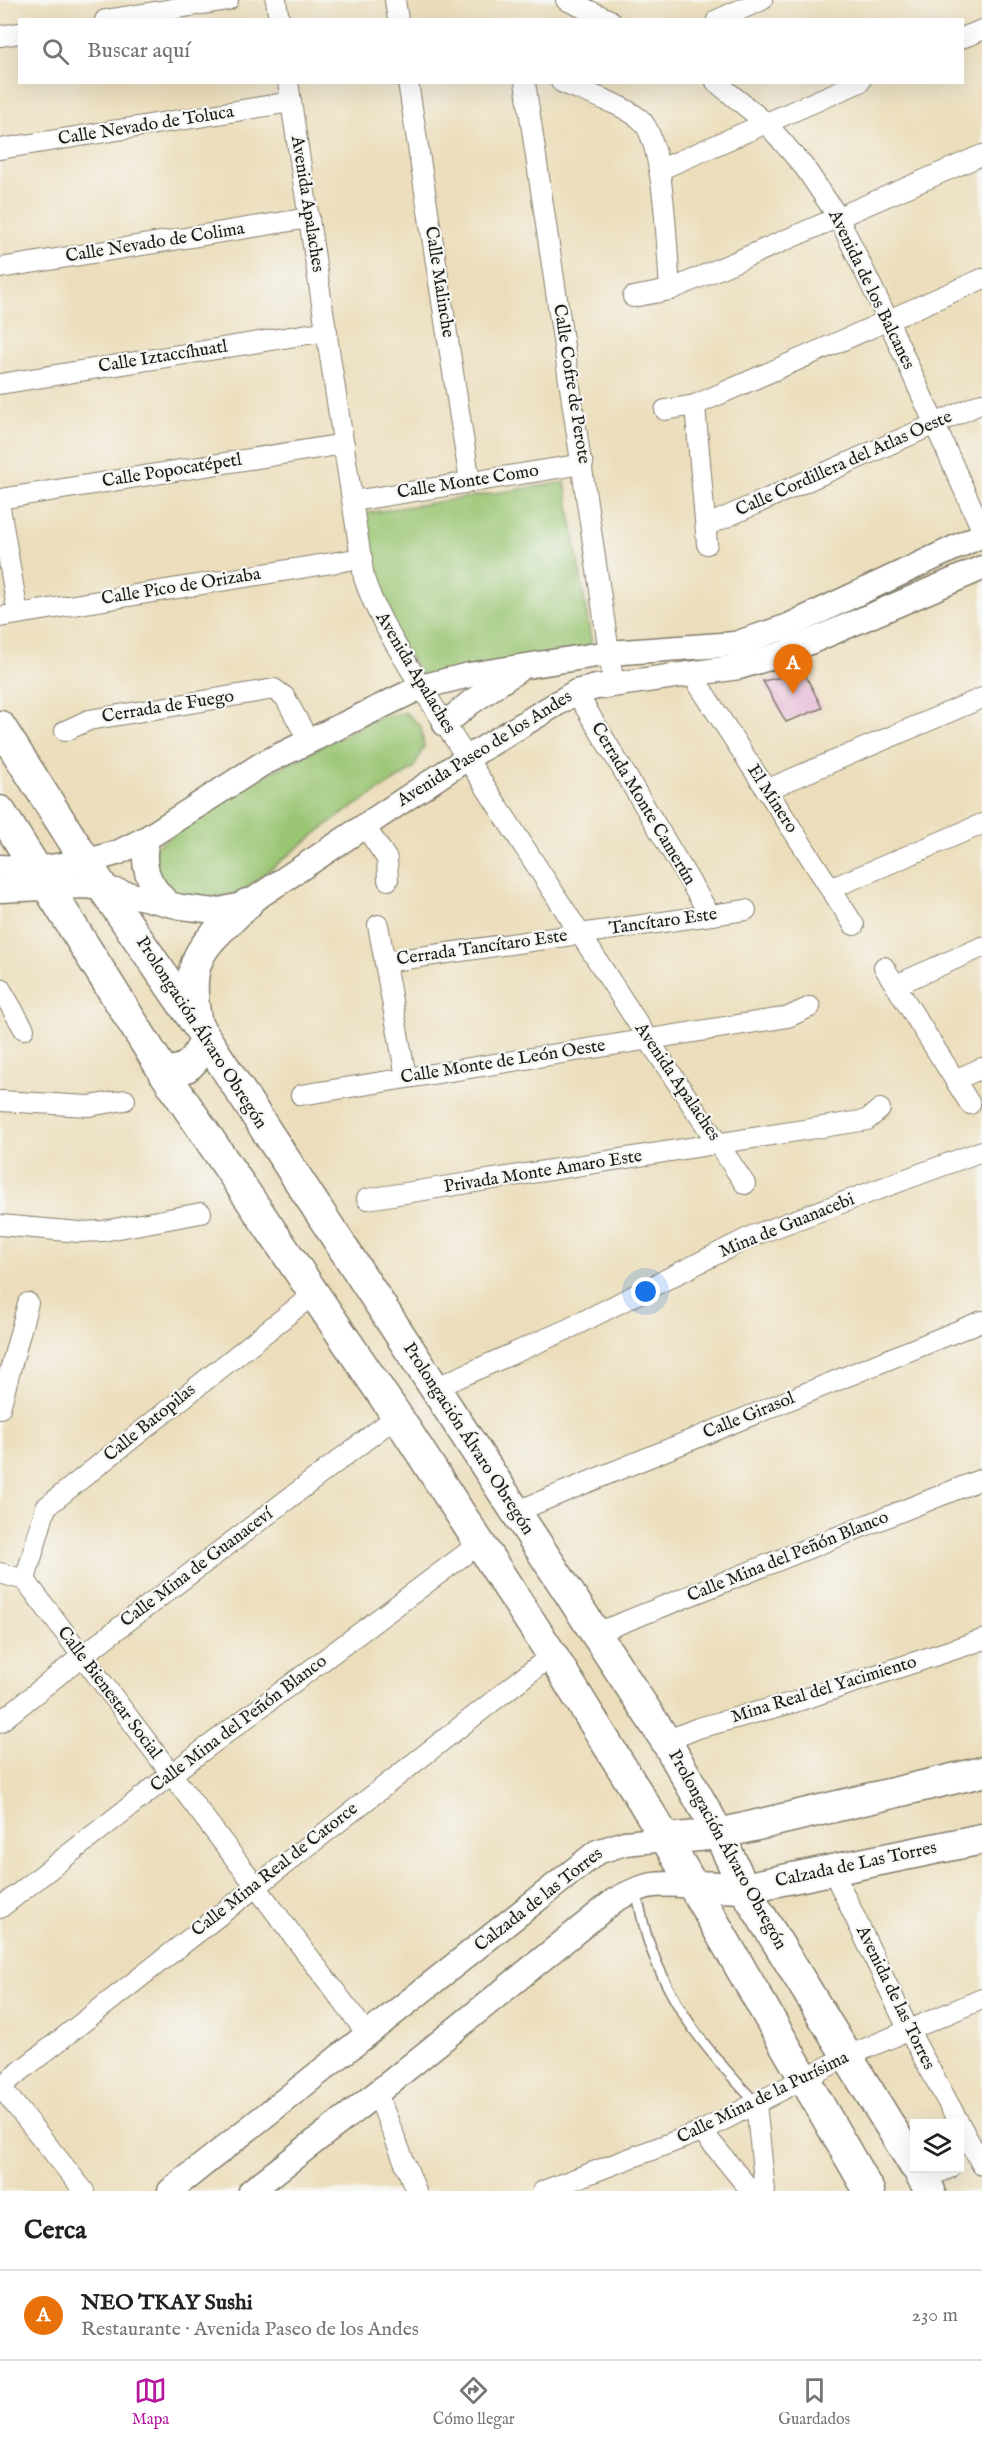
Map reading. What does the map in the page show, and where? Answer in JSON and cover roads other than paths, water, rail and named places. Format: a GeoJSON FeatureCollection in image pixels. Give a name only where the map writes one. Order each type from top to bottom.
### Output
{"type":"FeatureCollection","features":[{"type":"Feature","properties":{"kind":"main road","name":"Prolongación Álvaro Obregón"},"geometry":{"type":"LineString","coordinates":[[0,726],[104,888],[201,1032],[666,1742],[718,1834],[744,1888],[848,2056],[927,2174]]}},
{"type":"Feature","properties":{"kind":"main road"},"geometry":{"type":"LineString","coordinates":[[0,811],[163,1071],[397,1416],[552,1655],[666,1839],[870,2191]]}},
{"type":"Feature","properties":{"kind":"main road"},"geometry":{"type":"LineString","coordinates":[[163,1071],[178,1071],[193,1063],[201,1032],[191,993],[191,980],[196,962],[209,941],[247,904]]}},
{"type":"Feature","properties":{"kind":"main road"},"geometry":{"type":"LineString","coordinates":[[449,1496],[451,1482],[458,1477],[467,1476],[511,1505]]}},
{"type":"Feature","properties":{"kind":"main road","name":"Calzada de las Torres"},"geometry":{"type":"LineString","coordinates":[[666,1839],[718,1834],[982,1772]]}},
{"type":"Feature","properties":{"kind":"main road","name":"Calzada de Las Torres"},"geometry":{"type":"LineString","coordinates":[[693,1886],[744,1888],[982,1839]]}},
{"type":"Feature","properties":{"kind":"street"},"geometry":{"type":"LineString","coordinates":[[117,18],[228,0]]}},
{"type":"Feature","properties":{"kind":"street"},"geometry":{"type":"LineString","coordinates":[[276,0],[279,18]]}},
{"type":"Feature","properties":{"kind":"street"},"geometry":{"type":"LineString","coordinates":[[395,0],[398,18]]}},
{"type":"Feature","properties":{"kind":"street"},"geometry":{"type":"LineString","coordinates":[[566,0],[606,18]]}},
{"type":"Feature","properties":{"kind":"street"},"geometry":{"type":"LineString","coordinates":[[722,18],[762,0]]}},
{"type":"Feature","properties":{"kind":"street"},"geometry":{"type":"LineString","coordinates":[[964,38],[982,30]]}},
{"type":"Feature","properties":{"kind":"street"},"geometry":{"type":"LineString","coordinates":[[0,36],[18,33]]}},
{"type":"Feature","properties":{"kind":"street","name":"Avenida Apalaches"},"geometry":{"type":"LineString","coordinates":[[288,84],[364,578],[378,614],[421,687],[579,933],[745,1184]]}},
{"type":"Feature","properties":{"kind":"street","name":"Calle Malinche"},"geometry":{"type":"LineString","coordinates":[[408,84],[470,482]]}},
{"type":"Feature","properties":{"kind":"street","name":"Calle Cofre de Perote"},"geometry":{"type":"LineString","coordinates":[[525,84],[614,686]]}},
{"type":"Feature","properties":{"kind":"street"},"geometry":{"type":"LineString","coordinates":[[566,84],[630,112],[642,121],[652,139],[659,170],[670,290]]}},
{"type":"Feature","properties":{"kind":"street","name":"Avenida de los Balcanes"},"geometry":{"type":"LineString","coordinates":[[718,84],[766,123],[805,168],[838,217],[888,320],[982,530]]}},
{"type":"Feature","properties":{"kind":"street"},"geometry":{"type":"LineString","coordinates":[[659,170],[855,84]]}},
{"type":"Feature","properties":{"kind":"street","name":"Calle Nevado de Toluca"},"geometry":{"type":"LineString","coordinates":[[0,149],[291,102]]}},
{"type":"Feature","properties":{"kind":"street"},"geometry":{"type":"LineString","coordinates":[[633,297],[670,290],[982,155]]}},
{"type":"Feature","properties":{"kind":"street","name":"Calle Nevado de Colima"},"geometry":{"type":"LineString","coordinates":[[0,268],[309,218]]}},
{"type":"Feature","properties":{"kind":"street"},"geometry":{"type":"LineString","coordinates":[[665,410],[695,405],[982,279]]}},
{"type":"Feature","properties":{"kind":"street","name":"Calle Iztaccíhuatl"},"geometry":{"type":"LineString","coordinates":[[0,384],[327,331]]}},
{"type":"Feature","properties":{"kind":"street","name":"Calle Cordillera del Atlas Oeste"},"geometry":{"type":"LineString","coordinates":[[695,405],[706,535],[982,403]]}},
{"type":"Feature","properties":{"kind":"street","name":"Calle Popocatépetl"},"geometry":{"type":"LineString","coordinates":[[0,499],[344,444]]}},
{"type":"Feature","properties":{"kind":"street","name":"Calle Monte Como"},"geometry":{"type":"LineString","coordinates":[[353,501],[582,464]]}},
{"type":"Feature","properties":{"kind":"street"},"geometry":{"type":"LineString","coordinates":[[0,507],[9,616]]}},
{"type":"Feature","properties":{"kind":"street","name":"Avenida Paseo de los Andes"},"geometry":{"type":"LineString","coordinates":[[0,891],[117,853],[147,838],[262,764],[421,687],[469,675],[609,653],[712,647],[762,637],[982,535]]}},
{"type":"Feature","properties":{"kind":"street","name":"Calle Pico de Orizaba"},"geometry":{"type":"LineString","coordinates":[[9,616],[362,558]]}},
{"type":"Feature","properties":{"kind":"street","name":"Avenida Paseo de los Andes"},"geometry":{"type":"LineString","coordinates":[[0,867],[43,878],[104,888],[182,907],[215,911],[247,904],[467,758],[576,692],[739,667],[782,654],[982,568]]}},
{"type":"Feature","properties":{"kind":"street"},"geometry":{"type":"LineString","coordinates":[[445,724],[470,703],[523,666]]}},
{"type":"Feature","properties":{"kind":"street","name":"El Minero"},"geometry":{"type":"LineString","coordinates":[[691,673],[854,925]]}},
{"type":"Feature","properties":{"kind":"street","name":"Cerrada de Fuego"},"geometry":{"type":"LineString","coordinates":[[65,731],[89,720],[274,689],[285,697],[308,740]]}},
{"type":"Feature","properties":{"kind":"street","name":"Cerrada Monte Camerún"},"geometry":{"type":"LineString","coordinates":[[576,692],[710,915]]}},
{"type":"Feature","properties":{"kind":"street"},"geometry":{"type":"LineString","coordinates":[[766,790],[982,698]]}},
{"type":"Feature","properties":{"kind":"street"},"geometry":{"type":"LineString","coordinates":[[830,889],[982,824]]}},
{"type":"Feature","properties":{"kind":"street"},"geometry":{"type":"LineString","coordinates":[[364,825],[387,859],[388,880]]}},
{"type":"Feature","properties":{"kind":"street"},"geometry":{"type":"LineString","coordinates":[[147,838],[144,866],[148,880],[167,902]]}},
{"type":"Feature","properties":{"kind":"street","name":"Tancítaro Este"},"geometry":{"type":"LineString","coordinates":[[579,933],[746,910]]}},
{"type":"Feature","properties":{"kind":"street"},"geometry":{"type":"LineString","coordinates":[[378,925],[406,1077]]}},
{"type":"Feature","properties":{"kind":"street","name":"Cerrada Tancítaro Este"},"geometry":{"type":"LineString","coordinates":[[385,962],[579,933]]}},
{"type":"Feature","properties":{"kind":"street"},"geometry":{"type":"LineString","coordinates":[[896,985],[982,947]]}},
{"type":"Feature","properties":{"kind":"street"},"geometry":{"type":"LineString","coordinates":[[884,967],[970,1104]]}},
{"type":"Feature","properties":{"kind":"street"},"geometry":{"type":"LineString","coordinates":[[0,988],[24,1029]]}},
{"type":"Feature","properties":{"kind":"street","name":"Calle Monte de León Oeste"},"geometry":{"type":"LineString","coordinates":[[301,1095],[788,1017],[810,1007]]}},
{"type":"Feature","properties":{"kind":"street"},"geometry":{"type":"LineString","coordinates":[[955,1080],[982,1068]]}},
{"type":"Feature","properties":{"kind":"street"},"geometry":{"type":"LineString","coordinates":[[0,1101],[89,1106],[125,1100]]}},
{"type":"Feature","properties":{"kind":"street","name":"Privada Monte Amaro Este"},"geometry":{"type":"LineString","coordinates":[[367,1199],[867,1119],[880,1109]]}},
{"type":"Feature","properties":{"kind":"street","name":"Mina de Guanacebi"},"geometry":{"type":"LineString","coordinates":[[435,1388],[568,1329],[752,1236],[981,1154]]}},
{"type":"Feature","properties":{"kind":"street"},"geometry":{"type":"LineString","coordinates":[[0,1225],[79,1232],[103,1231],[201,1213]]}},
{"type":"Feature","properties":{"kind":"street","name":"Calle Batopilas"},"geometry":{"type":"LineString","coordinates":[[25,1580],[46,1507],[315,1293]]}},
{"type":"Feature","properties":{"kind":"street"},"geometry":{"type":"LineString","coordinates":[[0,1408],[28,1303]]}},
{"type":"Feature","properties":{"kind":"street","name":"Calle Girasol"},"geometry":{"type":"LineString","coordinates":[[511,1505],[982,1321]]}},
{"type":"Feature","properties":{"kind":"street","name":"Calle Mina de Guanaceví"},"geometry":{"type":"LineString","coordinates":[[0,1722],[82,1656],[397,1416]]}},
{"type":"Feature","properties":{"kind":"street","name":"Calle Mina del Peñón Blanco"},"geometry":{"type":"LineString","coordinates":[[594,1634],[982,1479]]}},
{"type":"Feature","properties":{"kind":"street","name":"Calle Mina del Peñón Blanco"},"geometry":{"type":"LineString","coordinates":[[0,1908],[171,1775],[480,1543]]}},
{"type":"Feature","properties":{"kind":"street"},"geometry":{"type":"LineString","coordinates":[[0,1573],[25,1580]]}},
{"type":"Feature","properties":{"kind":"street","name":"Calle Bienestar Social"},"geometry":{"type":"LineString","coordinates":[[25,1580],[368,2035]]}},
{"type":"Feature","properties":{"kind":"street","name":"Mina Real del Yacimiento"},"geometry":{"type":"LineString","coordinates":[[666,1742],[698,1728],[795,1702],[982,1640]]}},
{"type":"Feature","properties":{"kind":"street","name":"Calle Mina Real de Catorce"},"geometry":{"type":"LineString","coordinates":[[0,2086],[552,1655]]}},
{"type":"Feature","properties":{"kind":"street","name":"Calzada de las Torres"},"geometry":{"type":"LineString","coordinates":[[170,2191],[597,1852],[625,1843],[666,1839]]}},
{"type":"Feature","properties":{"kind":"street","name":"Avenida de las Torres"},"geometry":{"type":"LineString","coordinates":[[833,1871],[909,2031],[981,2160]]}},
{"type":"Feature","properties":{"kind":"street"},"geometry":{"type":"LineString","coordinates":[[251,2191],[377,2093],[615,1900],[636,1889],[656,1883],[693,1886]]}},
{"type":"Feature","properties":{"kind":"street","name":"Calle Mina de la Purísima"},"geometry":{"type":"LineString","coordinates":[[543,2191],[702,2131],[848,2056],[982,1999]]}},
{"type":"Feature","properties":{"kind":"street"},"geometry":{"type":"LineString","coordinates":[[0,2086],[84,2191]]}},
{"type":"Feature","properties":{"kind":"street"},"geometry":{"type":"LineString","coordinates":[[377,2093],[417,2191]]}},
{"type":"Feature","properties":{"kind":"street"},"geometry":{"type":"LineString","coordinates":[[756,2103],[765,2191]]}},
{"type":"Feature","properties":{"kind":"street"},"geometry":{"type":"LineString","coordinates":[[702,2131],[751,2191]]}},
{"type":"Feature","properties":{"kind":"street"},"geometry":{"type":"LineString","coordinates":[[964,2164],[981,2160]]}},
{"type":"Feature","properties":{"kind":"lane"},"geometry":{"type":"LineString","coordinates":[[636,1889],[647,1938],[681,2013],[701,2042],[756,2103]]}},
{"type":"Feature","properties":{"kind":"place","name":"NEO TKAY Sushi"},"geometry":{"type":"Point","coordinates":[793,694]}}]}
